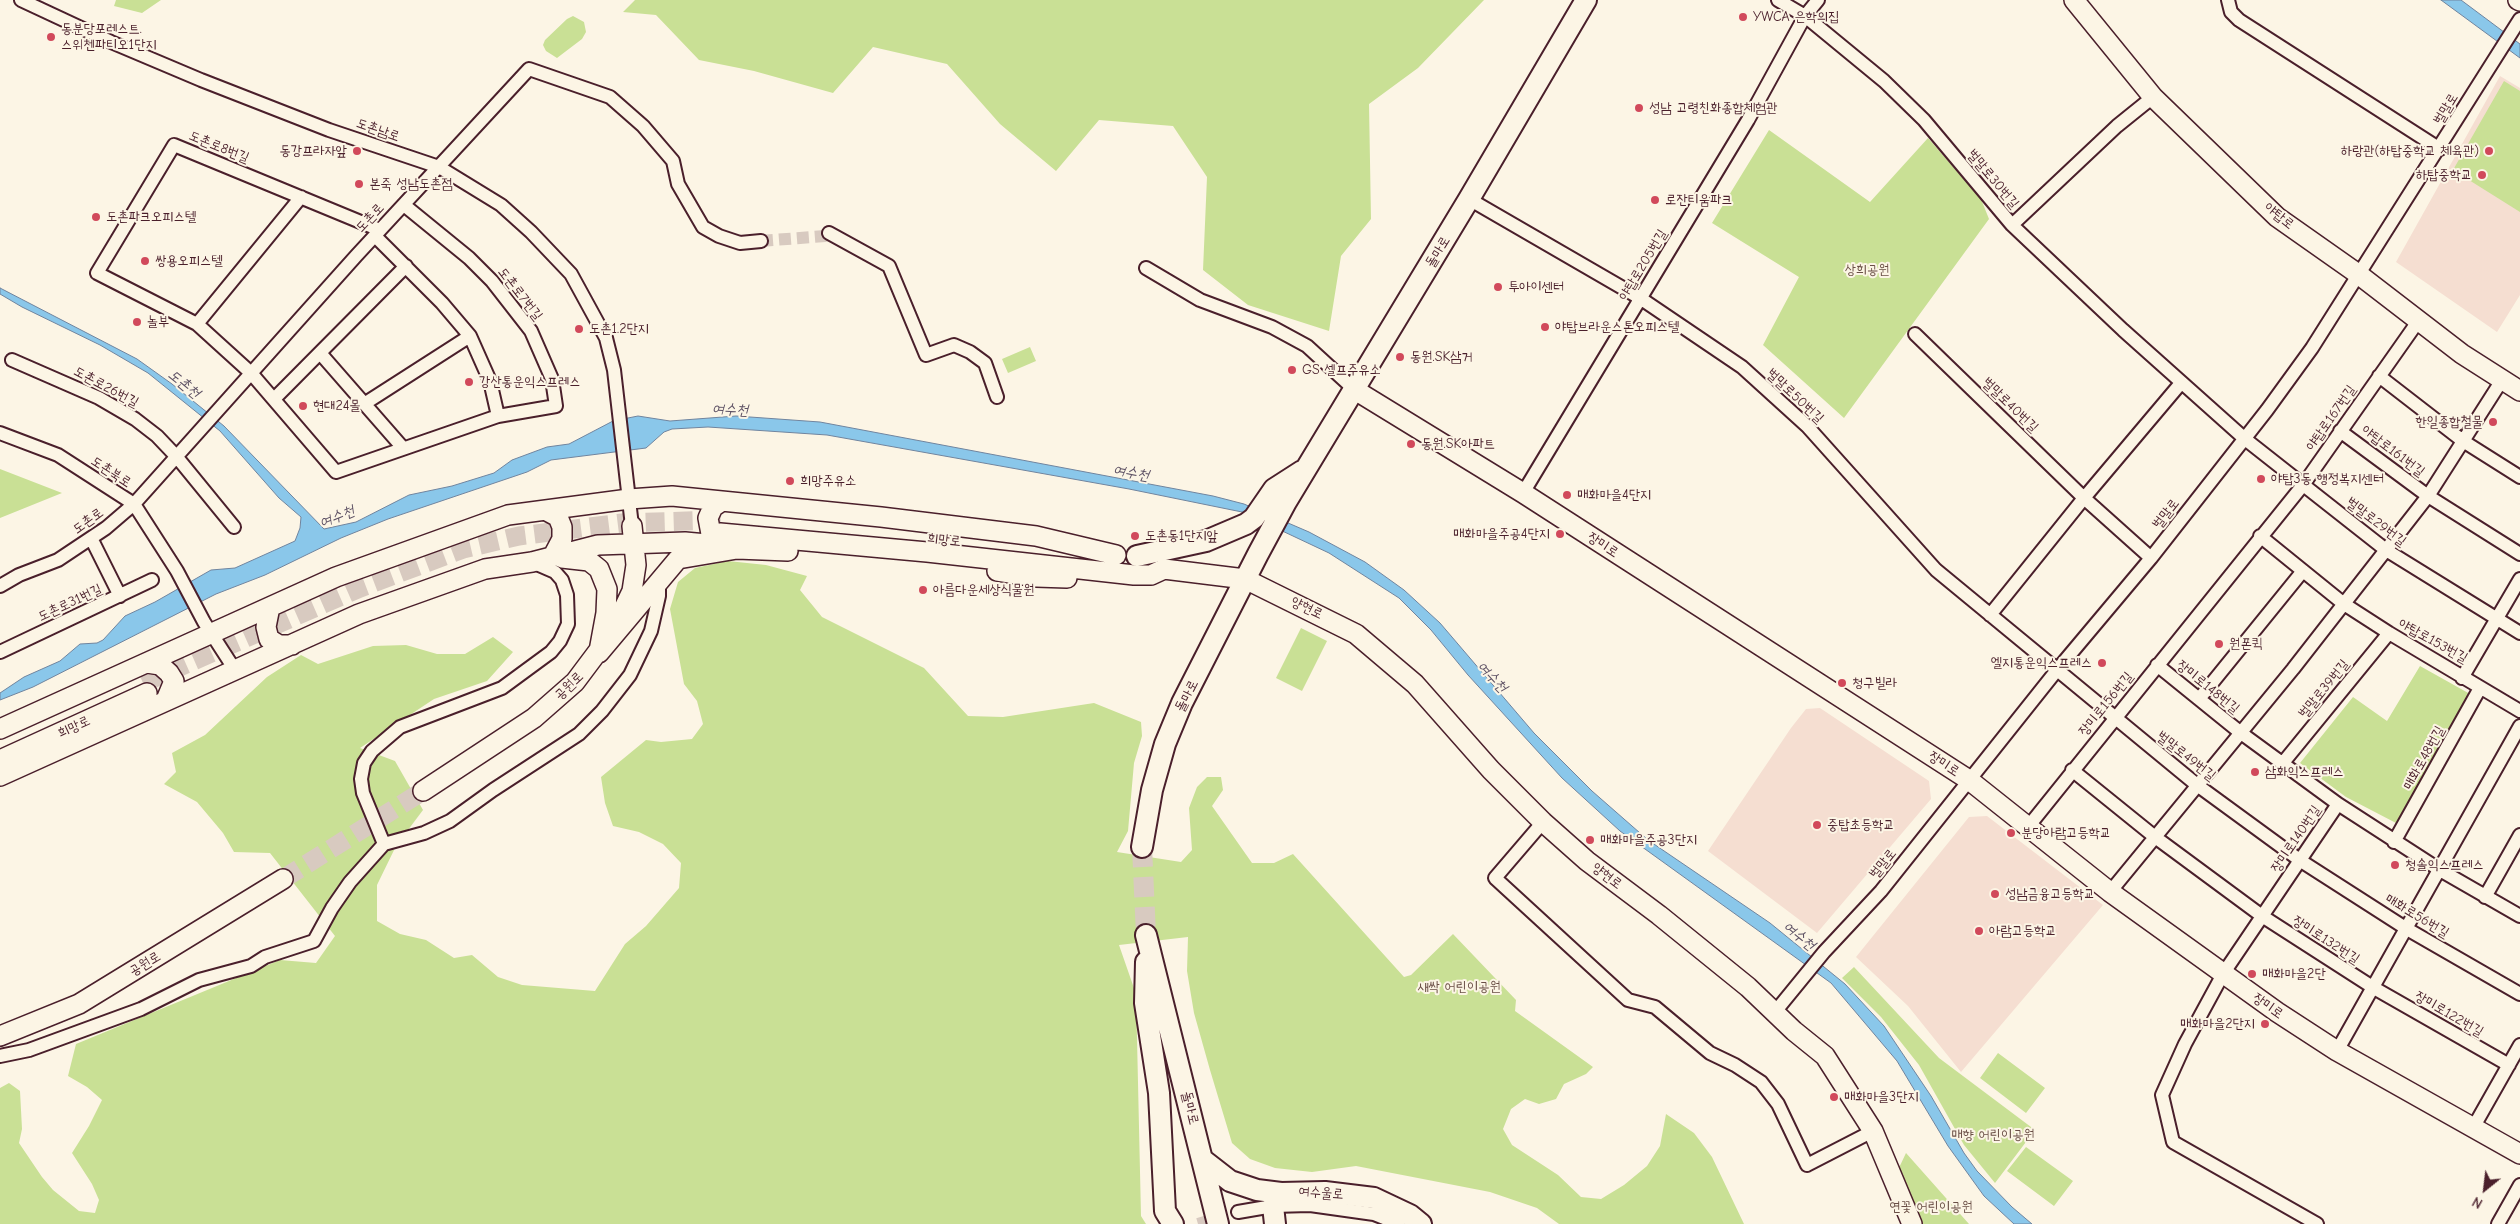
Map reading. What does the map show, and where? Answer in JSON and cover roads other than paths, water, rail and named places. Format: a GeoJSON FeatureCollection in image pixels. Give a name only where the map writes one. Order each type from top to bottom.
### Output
{"type":"FeatureCollection","features":[{"type":"Feature","properties":{"kind":"main road","name":"돌마로"},"geometry":{"type":"LineString","coordinates":[[1142,847],[1152,790],[1165,744],[1182,703],[1258,554],[1286,502],[1355,390],[1586,0]]}},
{"type":"Feature","properties":{"kind":"main road","name":"야탑로"},"geometry":{"type":"LineString","coordinates":[[2074,0],[2153,97],[2277,217],[2358,274],[2462,354],[2520,391]]}},
{"type":"Feature","properties":{"kind":"main road","name":"장미로"},"geometry":{"type":"LineString","coordinates":[[1355,390],[1523,493],[1969,780],[2110,892],[2224,974],[2338,1051],[2520,1154]]}},
{"type":"Feature","properties":{"kind":"main road"},"geometry":{"type":"LineString","coordinates":[[599,652],[678,559],[737,549],[785,551],[932,562],[1036,577],[1092,578],[1136,565],[1246,524],[1254,518],[1274,489],[1308,467]]}},
{"type":"Feature","properties":{"kind":"main road"},"geometry":{"type":"LineString","coordinates":[[0,729],[147,662],[208,627],[270,607],[336,577],[508,515],[629,499],[672,496],[881,517],[1036,536],[1116,555]]}},
{"type":"Feature","properties":{"kind":"main road"},"geometry":{"type":"LineString","coordinates":[[722,501],[713,507],[708,518],[711,534],[720,533],[785,551]]}},
{"type":"Feature","properties":{"kind":"main road"},"geometry":{"type":"LineString","coordinates":[[545,510],[558,517],[562,528],[562,539],[553,556]]}},
{"type":"Feature","properties":{"kind":"main road"},"geometry":{"type":"LineString","coordinates":[[532,562],[633,535],[685,542],[720,533]]}},
{"type":"Feature","properties":{"kind":"main road","name":"희망로"},"geometry":{"type":"LineString","coordinates":[[720,533],[1116,555],[1136,565]]}},
{"type":"Feature","properties":{"kind":"main road","name":"희망로"},"geometry":{"type":"LineString","coordinates":[[720,533],[927,552],[1136,565],[1153,560],[1164,569],[1245,579]]}},
{"type":"Feature","properties":{"kind":"main road","name":"공원로"},"geometry":{"type":"LineString","coordinates":[[423,791],[534,718],[575,682],[599,652],[632,591],[636,565],[633,535]]}},
{"type":"Feature","properties":{"kind":"main road"},"geometry":{"type":"LineString","coordinates":[[0,776],[359,614],[486,569],[566,557],[589,561],[599,569],[607,589],[606,613],[599,652]]}},
{"type":"Feature","properties":{"kind":"main road","name":"양현로"},"geometry":{"type":"LineString","coordinates":[[1245,579],[1356,634],[1414,684],[1491,770],[1543,822],[1587,861],[1659,915],[1748,987],[1825,1056],[1873,1131],[1912,1224]]}},
{"type":"Feature","properties":{"kind":"main road"},"geometry":{"type":"LineString","coordinates":[[270,607],[266,627],[269,639],[279,645],[292,645]]}},
{"type":"Feature","properties":{"kind":"main road"},"geometry":{"type":"LineString","coordinates":[[147,662],[160,665],[169,673],[174,681],[166,700]]}},
{"type":"Feature","properties":{"kind":"main road","name":"희망로"},"geometry":{"type":"LineString","coordinates":[[0,746],[145,688],[0,760]]}},
{"type":"Feature","properties":{"kind":"main road","name":"공원로"},"geometry":{"type":"LineString","coordinates":[[0,1036],[79,1004],[284,879]]}},
{"type":"Feature","properties":{"kind":"main road","name":"돌마로"},"geometry":{"type":"LineString","coordinates":[[1172,1224],[1165,1210],[1159,1093],[1145,1003],[1146,935],[1218,1224]]}},
{"type":"Feature","properties":{"kind":"main road"},"geometry":{"type":"LineString","coordinates":[[1202,1160],[1230,1181],[1256,1190],[1282,1193],[1325,1192],[1374,1198],[1410,1215],[1421,1224]]}},
{"type":"Feature","properties":{"kind":"street","name":"도촌남로"},"geometry":{"type":"LineString","coordinates":[[21,0],[110,42],[201,80],[329,130],[439,167],[500,204],[538,239],[571,274],[606,338],[614,370],[629,499]]}},
{"type":"Feature","properties":{"kind":"street","name":"벌말로30번길"},"geometry":{"type":"LineString","coordinates":[[1778,0],[1805,16],[1884,81],[1924,120],[2012,225],[2181,383],[2245,439]]}},
{"type":"Feature","properties":{"kind":"street","name":"야탑로205번길"},"geometry":{"type":"LineString","coordinates":[[1523,493],[1748,120],[1805,16],[1818,0]]}},
{"type":"Feature","properties":{"kind":"street"},"geometry":{"type":"LineString","coordinates":[[2228,0],[2231,12],[2239,20],[2440,149]]}},
{"type":"Feature","properties":{"kind":"street","name":"벌말로"},"geometry":{"type":"LineString","coordinates":[[1775,1012],[1824,952],[1881,891],[2057,670],[2151,558],[2245,439],[2312,348],[2440,149],[2518,21]]}},
{"type":"Feature","properties":{"kind":"street","name":"도촌로"},"geometry":{"type":"LineString","coordinates":[[0,586],[18,575],[58,560],[134,504],[378,233],[529,69],[610,97],[644,126],[674,161],[678,184],[703,227],[718,236],[740,242],[761,241]]}},
{"type":"Feature","properties":{"kind":"street"},"geometry":{"type":"LineString","coordinates":[[2012,225],[2116,126],[2153,97]]}},
{"type":"Feature","properties":{"kind":"street","name":"도촌로8번길"},"geometry":{"type":"LineString","coordinates":[[251,373],[197,324],[98,273],[174,145],[301,197],[378,233]]}},
{"type":"Feature","properties":{"kind":"street"},"geometry":{"type":"LineString","coordinates":[[197,324],[301,197]]}},
{"type":"Feature","properties":{"kind":"street","name":"벌말로50번길"},"geometry":{"type":"LineString","coordinates":[[1469,199],[1640,298],[1742,367],[1807,426],[1936,570],[2057,670]]}},
{"type":"Feature","properties":{"kind":"street","name":"도촌로7번길"},"geometry":{"type":"LineString","coordinates":[[251,373],[336,472],[498,416],[556,406],[552,379],[531,331],[492,281],[469,258],[404,205]]}},
{"type":"Feature","properties":{"kind":"street"},"geometry":{"type":"LineString","coordinates":[[378,233],[470,336],[490,382],[498,416]]}},
{"type":"Feature","properties":{"kind":"street"},"geometry":{"type":"LineString","coordinates":[[829,233],[889,266],[926,356],[954,345],[970,352],[985,363],[997,397]]}},
{"type":"Feature","properties":{"kind":"street"},"geometry":{"type":"LineString","coordinates":[[274,399],[406,266]]}},
{"type":"Feature","properties":{"kind":"street"},"geometry":{"type":"LineString","coordinates":[[1146,268],[1200,300],[1272,327],[1307,346],[1355,390]]}},
{"type":"Feature","properties":{"kind":"street","name":"야탑로167번길"},"geometry":{"type":"LineString","coordinates":[[2209,603],[2260,536],[2303,485],[2419,320]]}},
{"type":"Feature","properties":{"kind":"street","name":"벌말로40번길"},"geometry":{"type":"LineString","coordinates":[[1915,334],[2084,498],[2151,558]]}},
{"type":"Feature","properties":{"kind":"street"},"geometry":{"type":"LineString","coordinates":[[364,404],[470,336]]}},
{"type":"Feature","properties":{"kind":"street"},"geometry":{"type":"LineString","coordinates":[[320,353],[403,448]]}},
{"type":"Feature","properties":{"kind":"street","name":"도촌로26번길"},"geometry":{"type":"LineString","coordinates":[[12,360],[99,398],[135,419],[157,436],[176,456]]}},
{"type":"Feature","properties":{"kind":"street"},"geometry":{"type":"LineString","coordinates":[[2378,376],[2463,441],[2520,477]]}},
{"type":"Feature","properties":{"kind":"street","name":"야탑로161번길"},"geometry":{"type":"LineString","coordinates":[[2292,669],[2428,496],[2502,380]]}},
{"type":"Feature","properties":{"kind":"street"},"geometry":{"type":"LineString","coordinates":[[1990,615],[2084,498],[2181,383]]}},
{"type":"Feature","properties":{"kind":"street","name":"야탑로161번길"},"geometry":{"type":"LineString","coordinates":[[2340,431],[2428,496]]}},
{"type":"Feature","properties":{"kind":"street","name":"도촌북로"},"geometry":{"type":"LineString","coordinates":[[0,433],[58,455],[134,504],[208,627]]}},
{"type":"Feature","properties":{"kind":"street","name":"벌말로29번길"},"geometry":{"type":"LineString","coordinates":[[2245,439],[2386,550],[2520,633]]}},
{"type":"Feature","properties":{"kind":"street"},"geometry":{"type":"LineString","coordinates":[[176,456],[234,528]]}},
{"type":"Feature","properties":{"kind":"street"},"geometry":{"type":"LineString","coordinates":[[2428,496],[2520,554]]}},
{"type":"Feature","properties":{"kind":"street"},"geometry":{"type":"LineString","coordinates":[[629,499],[633,535]]}},
{"type":"Feature","properties":{"kind":"street"},"geometry":{"type":"LineString","coordinates":[[2260,536],[2302,572],[2344,604]]}},
{"type":"Feature","properties":{"kind":"street"},"geometry":{"type":"LineString","coordinates":[[90,538],[120,596]]}},
{"type":"Feature","properties":{"kind":"street"},"geometry":{"type":"LineString","coordinates":[[384,844],[363,793],[361,779],[364,763],[372,751],[400,727],[502,688],[551,652],[560,641],[568,624],[567,595],[562,580],[555,572],[532,562]]}},
{"type":"Feature","properties":{"kind":"street"},"geometry":{"type":"LineString","coordinates":[[2199,699],[2302,572]]}},
{"type":"Feature","properties":{"kind":"street","name":"야탑로153번길"},"geometry":{"type":"LineString","coordinates":[[2344,604],[2462,678],[2520,579]]}},
{"type":"Feature","properties":{"kind":"street","name":"도촌로31번길"},"geometry":{"type":"LineString","coordinates":[[0,652],[152,580]]}},
{"type":"Feature","properties":{"kind":"street"},"geometry":{"type":"LineString","coordinates":[[0,1056],[30,1050],[141,1009],[199,980],[251,966],[265,957],[314,941],[332,908],[350,882],[384,844],[424,833],[450,821],[493,790],[579,734],[602,710],[630,674],[651,631],[659,580]]}},
{"type":"Feature","properties":{"kind":"street","name":"장미로156번길"},"geometry":{"type":"LineString","coordinates":[[2028,827],[2157,664],[2209,603]]}},
{"type":"Feature","properties":{"kind":"street"},"geometry":{"type":"LineString","coordinates":[[208,627],[235,670]]}},
{"type":"Feature","properties":{"kind":"street","name":"벌말로39번길"},"geometry":{"type":"LineString","coordinates":[[2282,764],[2389,633]]}},
{"type":"Feature","properties":{"kind":"street","name":"장미로148번길"},"geometry":{"type":"LineString","coordinates":[[2157,664],[2241,733]]}},
{"type":"Feature","properties":{"kind":"street","name":"장미로148번길"},"geometry":{"type":"LineString","coordinates":[[2110,892],[2292,669]]}},
{"type":"Feature","properties":{"kind":"street","name":"벌말로49번길"},"geometry":{"type":"LineString","coordinates":[[2057,670],[2197,785],[2301,861]]}},
{"type":"Feature","properties":{"kind":"street"},"geometry":{"type":"LineString","coordinates":[[2462,678],[2520,711]]}},
{"type":"Feature","properties":{"kind":"street","name":"매화로48번길"},"geometry":{"type":"LineString","coordinates":[[2394,842],[2480,688]]}},
{"type":"Feature","properties":{"kind":"street"},"geometry":{"type":"LineString","coordinates":[[2338,1051],[2520,726]]}},
{"type":"Feature","properties":{"kind":"street","name":"장미로140번길"},"geometry":{"type":"LineString","coordinates":[[2241,733],[2338,804],[2224,974],[2185,1044],[2162,1095],[2174,1142],[2317,1224]]}},
{"type":"Feature","properties":{"kind":"street"},"geometry":{"type":"LineString","coordinates":[[2072,770],[2155,837],[2262,916]]}},
{"type":"Feature","properties":{"kind":"street"},"geometry":{"type":"LineString","coordinates":[[2338,804],[2394,842],[2520,916]]}},
{"type":"Feature","properties":{"kind":"street"},"geometry":{"type":"LineString","coordinates":[[1543,822],[1495,878],[1628,1000],[1655,1007],[1710,1053],[1735,1065],[1761,1082],[1778,1104],[1807,1165],[1873,1131]]}},
{"type":"Feature","properties":{"kind":"street"},"geometry":{"type":"LineString","coordinates":[[2485,897],[2520,835]]}},
{"type":"Feature","properties":{"kind":"street","name":"매화로56번길"},"geometry":{"type":"LineString","coordinates":[[2301,861],[2407,929],[2520,994]]}},
{"type":"Feature","properties":{"kind":"street","name":"장미로132번길"},"geometry":{"type":"LineString","coordinates":[[2262,916],[2374,988]]}},
{"type":"Feature","properties":{"kind":"street","name":"장미로122번길"},"geometry":{"type":"LineString","coordinates":[[2374,988],[2509,1065]]}},
{"type":"Feature","properties":{"kind":"street"},"geometry":{"type":"LineString","coordinates":[[2473,1128],[2520,1045]]}},
{"type":"Feature","properties":{"kind":"street"},"geometry":{"type":"LineString","coordinates":[[2498,1224],[2520,1185]]}},
{"type":"Feature","properties":{"kind":"street","name":"여수울로"},"geometry":{"type":"LineString","coordinates":[[1238,1212],[1274,1215],[1310,1205],[1374,1214],[1399,1224]]}},
{"type":"Feature","properties":{"kind":"water"},"geometry":{"type":"Polygon","coordinates":[[[2441,0],[2461,0],[2520,44],[2520,58],[2441,0]]]}},
{"type":"Feature","properties":{"kind":"water"},"geometry":{"type":"Polygon","coordinates":[[[0,288],[137,359],[172,384],[224,426],[324,529],[356,522],[409,495],[452,486],[494,473],[512,460],[547,447],[569,444],[613,421],[638,416],[670,421],[736,416],[820,422],[1213,496],[1244,504],[1309,532],[1365,562],[1404,590],[1440,623],[1534,733],[1592,791],[1648,840],[1770,923],[1845,984],[1884,1026],[1931,1096],[1964,1153],[1977,1171],[2012,1207],[2032,1224],[2014,1224],[1984,1196],[1948,1146],[1897,1061],[1831,983],[1620,831],[1562,778],[1468,675],[1431,630],[1399,598],[1329,553],[1242,512],[1129,489],[827,435],[708,427],[672,429],[664,432],[646,448],[551,460],[527,472],[388,519],[341,538],[265,575],[216,594],[33,687],[0,700],[0,693],[24,677],[60,661],[80,644],[97,643],[103,640],[125,616],[155,602],[211,570],[235,568],[295,541],[300,528],[301,517],[279,498],[220,431],[148,373],[100,345],[22,307],[0,294],[0,288]]]}},
{"type":"Feature","properties":{"kind":"tunnel"},"geometry":{"type":"LineString","coordinates":[[761,241],[825,236],[829,233]]}},
{"type":"Feature","properties":{"kind":"tunnel"},"geometry":{"type":"LineString","coordinates":[[143,683],[360,588],[463,549],[519,536],[622,523],[721,520]]}},
{"type":"Feature","properties":{"kind":"tunnel"},"geometry":{"type":"LineString","coordinates":[[283,879],[423,791]]}},
{"type":"Feature","properties":{"kind":"tunnel"},"geometry":{"type":"LineString","coordinates":[[1142,847],[1146,935]]}},
{"type":"Feature","properties":{"kind":"tunnel"},"geometry":{"type":"LineString","coordinates":[[1198,1224],[1238,1212]]}},
{"type":"Feature","properties":{"kind":"place","name":"YWCA 은학의집"},"geometry":{"type":"Point","coordinates":[1743,17]}},
{"type":"Feature","properties":{"kind":"place","name":"동분당포레스트. 스위첸파티오1단지"},"geometry":{"type":"Point","coordinates":[51,37]}},
{"type":"Feature","properties":{"kind":"place","name":"성남 고령친화종합체험관"},"geometry":{"type":"Point","coordinates":[1639,108]}},
{"type":"Feature","properties":{"kind":"place","name":"동강프라자앞"},"geometry":{"type":"Point","coordinates":[357,151]}},
{"type":"Feature","properties":{"kind":"place","name":"하랑관(하탑중학교 체육관)"},"geometry":{"type":"Point","coordinates":[2489,151]}},
{"type":"Feature","properties":{"kind":"place","name":"하탑중학교"},"geometry":{"type":"Point","coordinates":[2482,175]}},
{"type":"Feature","properties":{"kind":"place","name":"본죽 성남도촌점"},"geometry":{"type":"Point","coordinates":[359,184]}},
{"type":"Feature","properties":{"kind":"place","name":"로잔티움파크"},"geometry":{"type":"Point","coordinates":[1655,200]}},
{"type":"Feature","properties":{"kind":"place","name":"도촌파크오피스텔"},"geometry":{"type":"Point","coordinates":[96,217]}},
{"type":"Feature","properties":{"kind":"place","name":"쌍용오피스텔"},"geometry":{"type":"Point","coordinates":[145,261]}},
{"type":"Feature","properties":{"kind":"place","name":"투아이센터"},"geometry":{"type":"Point","coordinates":[1498,287]}},
{"type":"Feature","properties":{"kind":"place","name":"놀부"},"geometry":{"type":"Point","coordinates":[137,322]}},
{"type":"Feature","properties":{"kind":"place","name":"야탑브라운스톤오피스텔"},"geometry":{"type":"Point","coordinates":[1545,327]}},
{"type":"Feature","properties":{"kind":"place","name":"도촌1.2단지"},"geometry":{"type":"Point","coordinates":[579,329]}},
{"type":"Feature","properties":{"kind":"place","name":"동원.SK삼거"},"geometry":{"type":"Point","coordinates":[1400,357]}},
{"type":"Feature","properties":{"kind":"place","name":"GS 셀프주유소"},"geometry":{"type":"Point","coordinates":[1292,370]}},
{"type":"Feature","properties":{"kind":"place","name":"강산통운익스프레스"},"geometry":{"type":"Point","coordinates":[469,382]}},
{"type":"Feature","properties":{"kind":"place","name":"현대24몰"},"geometry":{"type":"Point","coordinates":[303,406]}},
{"type":"Feature","properties":{"kind":"place","name":"한일종합철물"},"geometry":{"type":"Point","coordinates":[2493,422]}},
{"type":"Feature","properties":{"kind":"place","name":"동원.SK아파트"},"geometry":{"type":"Point","coordinates":[1411,444]}},
{"type":"Feature","properties":{"kind":"place","name":"야탑3동 행정복지센터"},"geometry":{"type":"Point","coordinates":[2261,479]}},
{"type":"Feature","properties":{"kind":"place","name":"희망주유소"},"geometry":{"type":"Point","coordinates":[790,481]}},
{"type":"Feature","properties":{"kind":"place","name":"매화마을4단지"},"geometry":{"type":"Point","coordinates":[1567,495]}},
{"type":"Feature","properties":{"kind":"place","name":"매화마을주공4단지"},"geometry":{"type":"Point","coordinates":[1560,534]}},
{"type":"Feature","properties":{"kind":"place","name":"도촌동1단지앞"},"geometry":{"type":"Point","coordinates":[1135,536]}},
{"type":"Feature","properties":{"kind":"place","name":"아름다운세상식물원"},"geometry":{"type":"Point","coordinates":[923,590]}},
{"type":"Feature","properties":{"kind":"place","name":"원폰퀵"},"geometry":{"type":"Point","coordinates":[2219,644]}},
{"type":"Feature","properties":{"kind":"place","name":"엘지통운익스프레스"},"geometry":{"type":"Point","coordinates":[2102,663]}},
{"type":"Feature","properties":{"kind":"place","name":"청구빌라"},"geometry":{"type":"Point","coordinates":[1842,683]}},
{"type":"Feature","properties":{"kind":"place","name":"삼화익스프레스"},"geometry":{"type":"Point","coordinates":[2255,772]}},
{"type":"Feature","properties":{"kind":"place","name":"중탑초등학교"},"geometry":{"type":"Point","coordinates":[1817,825]}},
{"type":"Feature","properties":{"kind":"place","name":"분당아람고등학교"},"geometry":{"type":"Point","coordinates":[2011,833]}},
{"type":"Feature","properties":{"kind":"place","name":"매화마을주공3단지"},"geometry":{"type":"Point","coordinates":[1590,840]}},
{"type":"Feature","properties":{"kind":"place","name":"청솔익스프레스"},"geometry":{"type":"Point","coordinates":[2395,865]}},
{"type":"Feature","properties":{"kind":"place","name":"성남금융고등학교"},"geometry":{"type":"Point","coordinates":[1995,894]}},
{"type":"Feature","properties":{"kind":"place","name":"아람고등학교"},"geometry":{"type":"Point","coordinates":[1979,931]}},
{"type":"Feature","properties":{"kind":"place","name":"매화마을2단"},"geometry":{"type":"Point","coordinates":[2252,974]}},
{"type":"Feature","properties":{"kind":"place","name":"매화마을2단지"},"geometry":{"type":"Point","coordinates":[2265,1024]}},
{"type":"Feature","properties":{"kind":"place","name":"매화마을3단지"},"geometry":{"type":"Point","coordinates":[1834,1097]}},
{"type":"Feature","properties":{"kind":"park label","name":"상희공원"},"geometry":{"type":"Point","coordinates":[1867,270]}},
{"type":"Feature","properties":{"kind":"park label","name":"새싹 어린이공원"},"geometry":{"type":"Point","coordinates":[1459,987]}},
{"type":"Feature","properties":{"kind":"park label","name":"매향 어린이공원"},"geometry":{"type":"Point","coordinates":[1993,1135]}},
{"type":"Feature","properties":{"kind":"park label","name":"연꽃 어린이공원"},"geometry":{"type":"Point","coordinates":[1931,1207]}},
{"type":"Feature","properties":{"kind":"water label","name":"도촌천"},"geometry":{"type":"Point","coordinates":[184,384]}},
{"type":"Feature","properties":{"kind":"water label","name":"여수천"},"geometry":{"type":"Point","coordinates":[730,410]}},
{"type":"Feature","properties":{"kind":"water label","name":"여수천"},"geometry":{"type":"Point","coordinates":[1131,473]}},
{"type":"Feature","properties":{"kind":"water label","name":"여수천"},"geometry":{"type":"Point","coordinates":[337,517]}},
{"type":"Feature","properties":{"kind":"water label","name":"여수천"},"geometry":{"type":"Point","coordinates":[1492,677]}},
{"type":"Feature","properties":{"kind":"water label","name":"여수천"},"geometry":{"type":"Point","coordinates":[1799,936]}}]}
